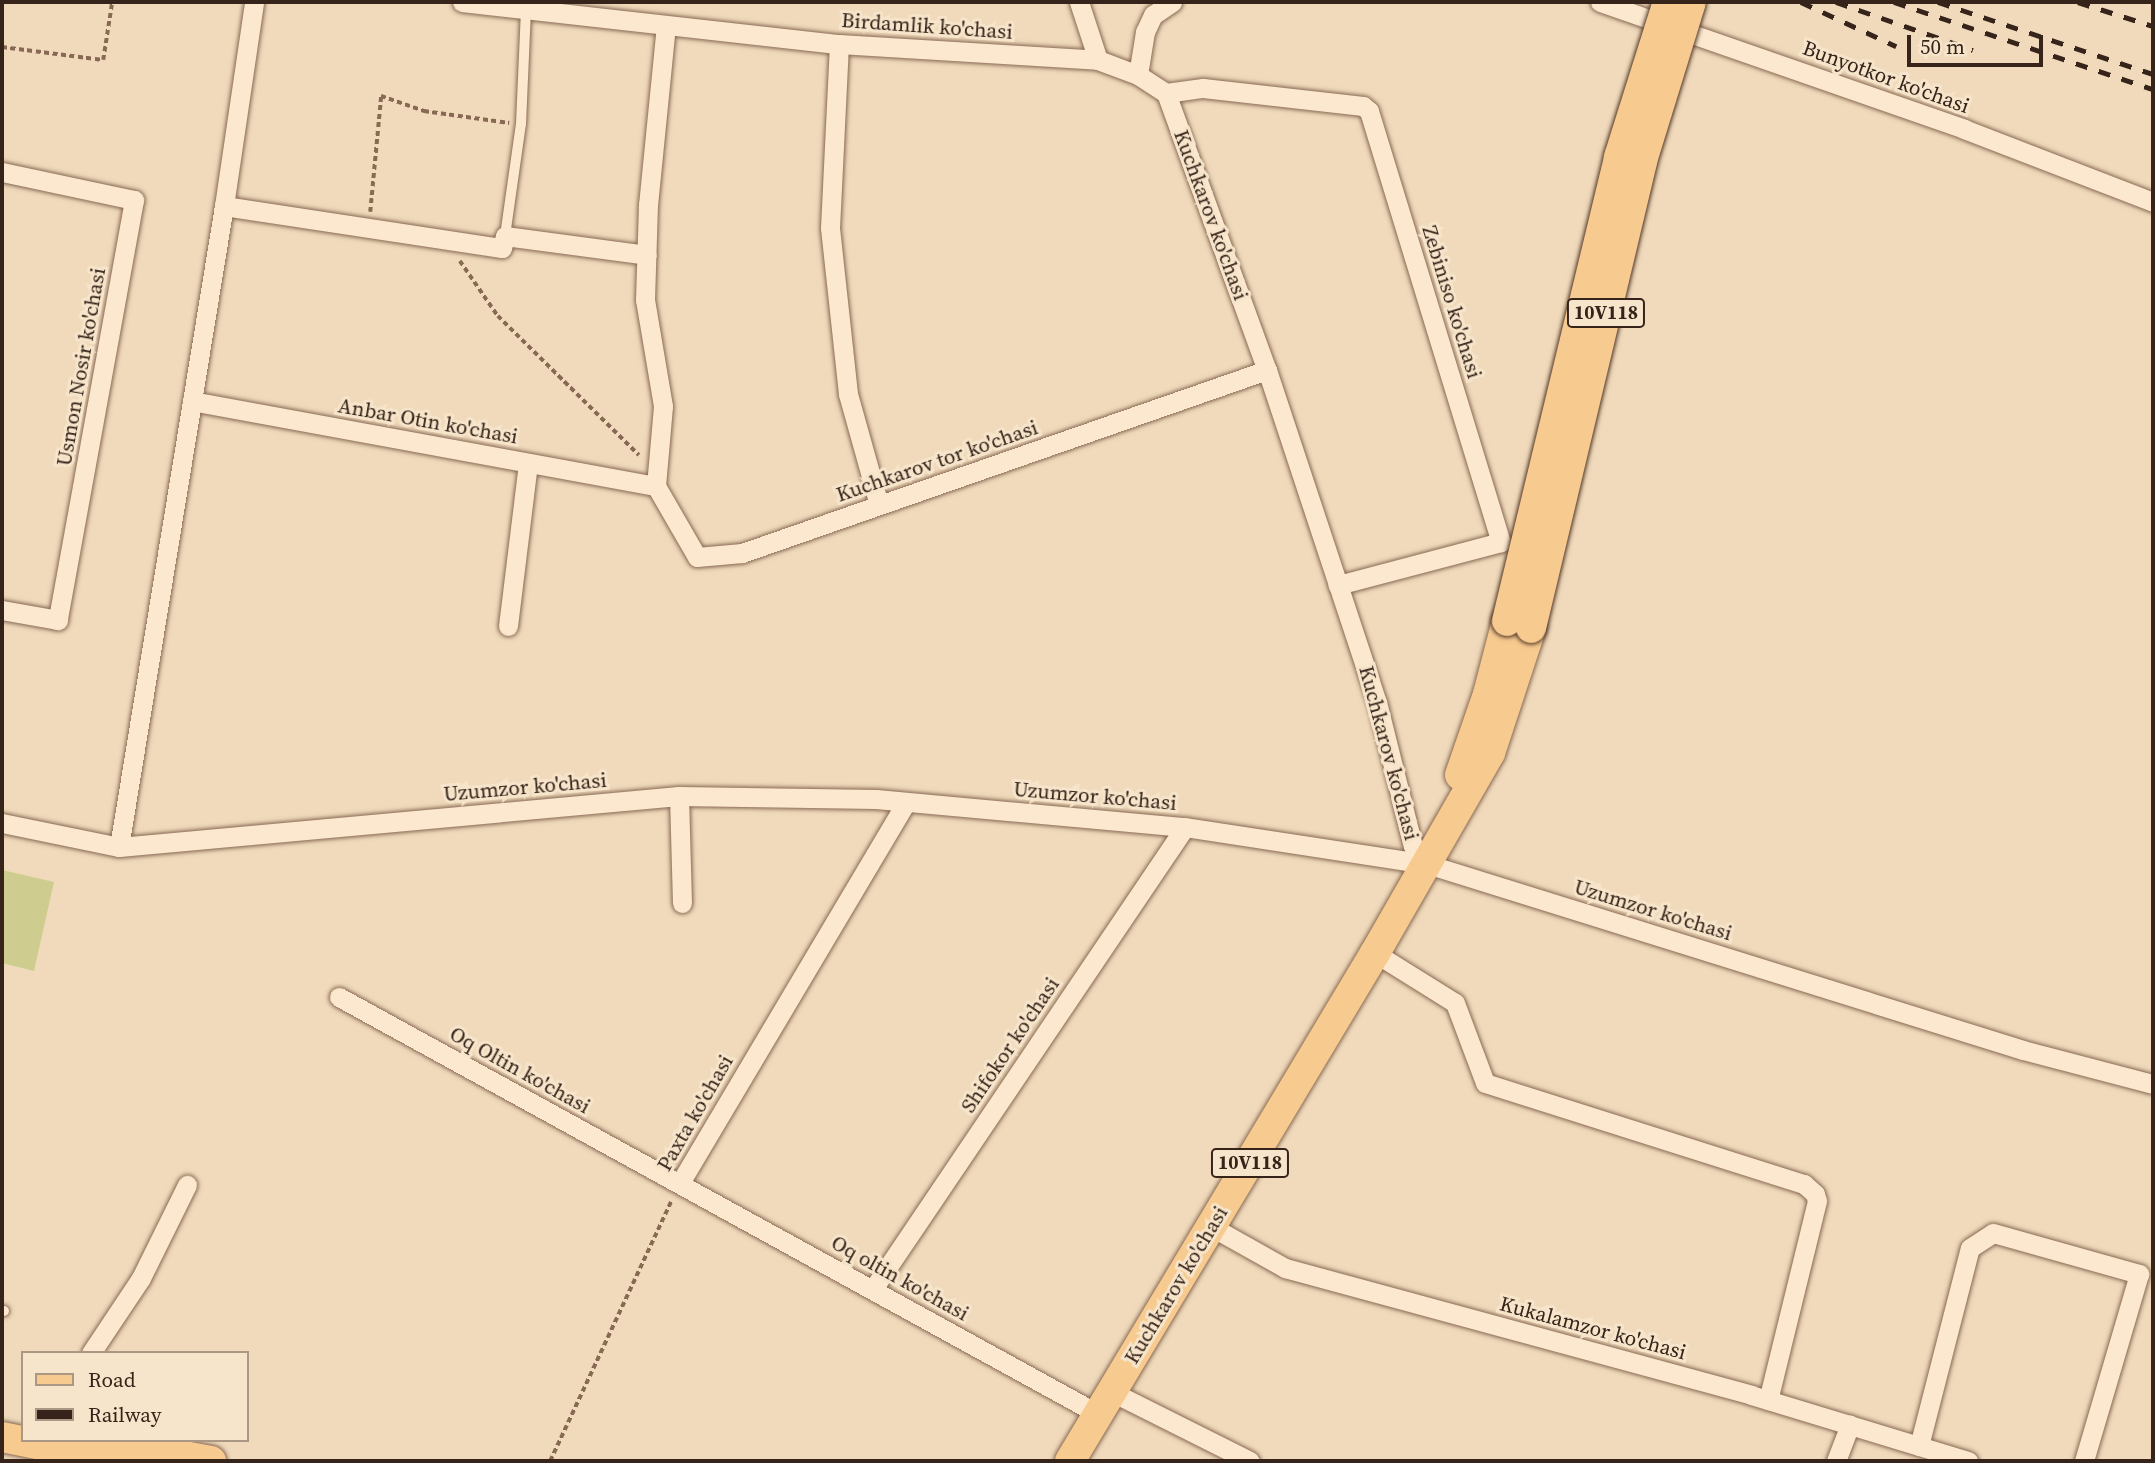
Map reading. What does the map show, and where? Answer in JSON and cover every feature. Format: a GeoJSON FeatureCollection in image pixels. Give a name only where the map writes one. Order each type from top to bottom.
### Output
{"type":"FeatureCollection","features":[{"type":"Feature","properties":{"kind":"main road","name":"10V118"},"geometry":{"type":"LineString","coordinates":[[1519,625],[1619,157],[1668,2]]}},
{"type":"Feature","properties":{"kind":"main road","name":"10V118"},"geometry":{"type":"LineString","coordinates":[[1427,864],[1519,625],[1642,161],[1691,2]]}},
{"type":"Feature","properties":{"kind":"main road","name":"Kuchkarov ko'chasi"},"geometry":{"type":"LineString","coordinates":[[1070,1461],[1427,864]]}},
{"type":"Feature","properties":{"kind":"main road"},"geometry":{"type":"LineString","coordinates":[[2,1421],[21,1426]]}},
{"type":"Feature","properties":{"kind":"main road"},"geometry":{"type":"LineString","coordinates":[[2,1437],[21,1441]]}},
{"type":"Feature","properties":{"kind":"main road"},"geometry":{"type":"LineString","coordinates":[[27,1442],[120,1461]]}},
{"type":"Feature","properties":{"kind":"main road"},"geometry":{"type":"LineString","coordinates":[[109,1442],[211,1461]]}},
{"type":"Feature","properties":{"kind":"street"},"geometry":{"type":"LineString","coordinates":[[119,847],[224,206],[254,2]]}},
{"type":"Feature","properties":{"kind":"street","name":"Birdamlik ko'chasi"},"geometry":{"type":"LineString","coordinates":[[462,2],[839,44],[1098,60]]}},
{"type":"Feature","properties":{"kind":"street"},"geometry":{"type":"LineString","coordinates":[[1079,2],[1098,60],[1138,75],[1166,93]]}},
{"type":"Feature","properties":{"kind":"street"},"geometry":{"type":"LineString","coordinates":[[1138,75],[1145,32],[1153,15],[1172,2]]}},
{"type":"Feature","properties":{"kind":"street","name":"Bunyotkor ko'chasi"},"geometry":{"type":"LineString","coordinates":[[1600,2],[1964,129],[2153,202]]}},
{"type":"Feature","properties":{"kind":"street"},"geometry":{"type":"LineString","coordinates":[[656,479],[663,406],[645,300],[648,205],[666,26]]}},
{"type":"Feature","properties":{"kind":"street"},"geometry":{"type":"LineString","coordinates":[[839,44],[830,228],[848,394],[879,505]]}},
{"type":"Feature","properties":{"kind":"street","name":"Zebiniso ko'chasi"},"geometry":{"type":"LineString","coordinates":[[1166,93],[1203,88],[1363,106],[1369,111],[1501,542],[1338,585]]}},
{"type":"Feature","properties":{"kind":"street","name":"Kuchkarov ko'chasi"},"geometry":{"type":"LineString","coordinates":[[1166,93],[1267,370],[1377,702],[1413,846],[1427,864]]}},
{"type":"Feature","properties":{"kind":"street","name":"Usmon Nosir ko'chasi"},"geometry":{"type":"LineString","coordinates":[[2,172],[134,200],[58,620],[2,610]]}},
{"type":"Feature","properties":{"kind":"street"},"geometry":{"type":"LineString","coordinates":[[224,206],[502,248],[505,236],[647,255]]}},
{"type":"Feature","properties":{"kind":"street","name":"Kuchkarov tor ko'chasi"},"geometry":{"type":"LineString","coordinates":[[656,479],[697,557],[742,553],[1267,370]]}},
{"type":"Feature","properties":{"kind":"street","name":"Anbar Otin ko'chasi"},"geometry":{"type":"LineString","coordinates":[[192,401],[528,463],[656,479]]}},
{"type":"Feature","properties":{"kind":"street"},"geometry":{"type":"LineString","coordinates":[[508,626],[528,463]]}},
{"type":"Feature","properties":{"kind":"street"},"geometry":{"type":"LineString","coordinates":[[679,796],[682,903]]}},
{"type":"Feature","properties":{"kind":"street","name":"Uzumzor ko'chasi"},"geometry":{"type":"LineString","coordinates":[[2,823],[119,847],[679,796],[906,802],[1185,827],[1427,864],[2023,1050],[2153,1084]]}},
{"type":"Feature","properties":{"kind":"street","name":"Paxta ko'chasi"},"geometry":{"type":"LineString","coordinates":[[680,1183],[906,802]]}},
{"type":"Feature","properties":{"kind":"street","name":"Shifokor ko'chasi"},"geometry":{"type":"LineString","coordinates":[[873,1289],[1185,827]]}},
{"type":"Feature","properties":{"kind":"street"},"geometry":{"type":"LineString","coordinates":[[1375,953],[1455,1003],[1485,1083],[1804,1184],[1815,1194],[1818,1201],[1768,1400]]}},
{"type":"Feature","properties":{"kind":"street","name":"Oq Oltin ko'chasi"},"geometry":{"type":"LineString","coordinates":[[339,997],[680,1183]]}},
{"type":"Feature","properties":{"kind":"street","name":"Oq oltin ko'chasi"},"geometry":{"type":"LineString","coordinates":[[680,1183],[873,1289],[1105,1403]]}},
{"type":"Feature","properties":{"kind":"street"},"geometry":{"type":"LineString","coordinates":[[92,1351],[141,1278],[187,1185]]}},
{"type":"Feature","properties":{"kind":"street","name":"Kukalamzor ko'chasi"},"geometry":{"type":"LineString","coordinates":[[1212,1227],[1285,1268],[1768,1400],[1968,1461]]}},
{"type":"Feature","properties":{"kind":"street"},"geometry":{"type":"LineString","coordinates":[[1919,1446],[1970,1248],[1993,1233],[2139,1274],[2084,1461]]}},
{"type":"Feature","properties":{"kind":"street"},"geometry":{"type":"LineString","coordinates":[[1105,1403],[1250,1461]]}},
{"type":"Feature","properties":{"kind":"street"},"geometry":{"type":"LineString","coordinates":[[1836,1461],[1850,1425]]}},
{"type":"Feature","properties":{"kind":"lane"},"geometry":{"type":"LineString","coordinates":[[505,236],[521,124],[526,9]]}},
{"type":"Feature","properties":{"kind":"path"},"geometry":{"type":"LineString","coordinates":[[2,47],[103,60],[111,2]]}},
{"type":"Feature","properties":{"kind":"path"},"geometry":{"type":"LineString","coordinates":[[369,228],[381,96],[424,111],[521,124]]}},
{"type":"Feature","properties":{"kind":"path"},"geometry":{"type":"LineString","coordinates":[[444,239],[498,316],[656,479]]}},
{"type":"Feature","properties":{"kind":"path","name":"Paxta ko'chasi"},"geometry":{"type":"LineString","coordinates":[[550,1461],[680,1183]]}},
{"type":"Feature","properties":{"kind":"shaded area"},"geometry":{"type":"Polygon","coordinates":[[[2,870],[54,882],[34,971],[2,963],[2,870]]]}},
{"type":"Feature","properties":{"kind":"railway"},"geometry":{"type":"LineString","coordinates":[[1801,2],[1896,46]]}},
{"type":"Feature","properties":{"kind":"railway"},"geometry":{"type":"LineString","coordinates":[[1836,2],[1973,50]]}},
{"type":"Feature","properties":{"kind":"railway"},"geometry":{"type":"LineString","coordinates":[[1894,2],[2153,89]]}},
{"type":"Feature","properties":{"kind":"railway"},"geometry":{"type":"LineString","coordinates":[[1938,2],[2153,74]]}},
{"type":"Feature","properties":{"kind":"railway"},"geometry":{"type":"LineString","coordinates":[[2078,2],[2153,26]]}}]}
